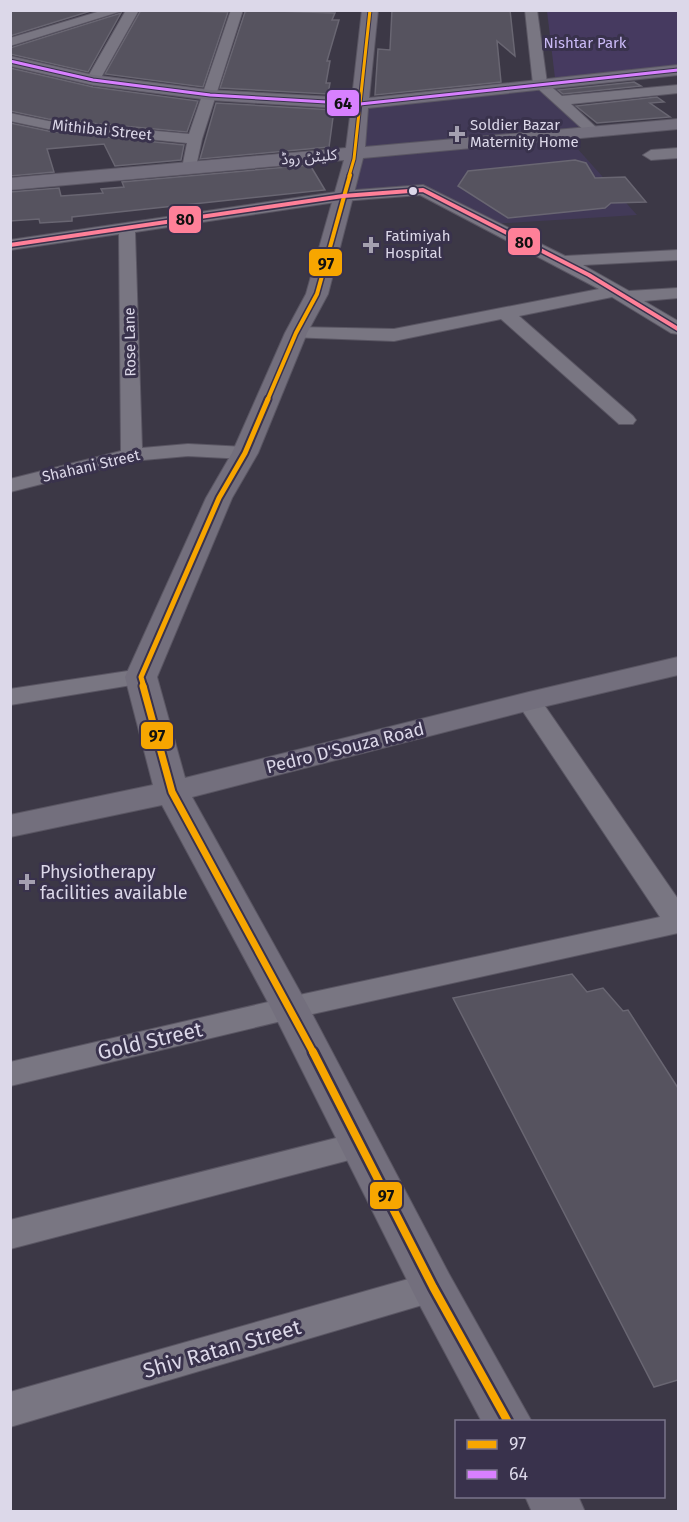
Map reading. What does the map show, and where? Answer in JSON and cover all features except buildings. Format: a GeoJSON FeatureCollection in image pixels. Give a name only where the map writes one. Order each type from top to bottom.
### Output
{"type":"FeatureCollection","features":[{"type":"Feature","properties":{"kind":"street"},"geometry":{"type":"LineString","coordinates":[[10,42],[119,10]]}},
{"type":"Feature","properties":{"kind":"street"},"geometry":{"type":"LineString","coordinates":[[93,80],[133,10]]}},
{"type":"Feature","properties":{"kind":"street"},"geometry":{"type":"LineString","coordinates":[[190,168],[195,139],[237,10]]}},
{"type":"Feature","properties":{"kind":"street"},"geometry":{"type":"LineString","coordinates":[[370,10],[354,155],[317,294],[296,333],[244,453],[219,498],[141,677],[172,792],[290,1008],[433,1287],[507,1420]]}},
{"type":"Feature","properties":{"kind":"street"},"geometry":{"type":"LineString","coordinates":[[531,10],[540,84],[575,116],[596,122]]}},
{"type":"Feature","properties":{"kind":"street"},"geometry":{"type":"LineString","coordinates":[[10,61],[93,80],[210,95],[360,104],[678,70]]}},
{"type":"Feature","properties":{"kind":"street"},"geometry":{"type":"LineString","coordinates":[[559,101],[678,89]]}},
{"type":"Feature","properties":{"kind":"street","name":"Mithibai Street"},"geometry":{"type":"LineString","coordinates":[[10,117],[48,125],[195,139]]}},
{"type":"Feature","properties":{"kind":"street","name":"کلیٹن روڈ"},"geometry":{"type":"LineString","coordinates":[[10,190],[354,155],[596,122],[678,124]]}},
{"type":"Feature","properties":{"kind":"street"},"geometry":{"type":"LineString","coordinates":[[10,128],[48,125]]}},
{"type":"Feature","properties":{"kind":"street","name":"کلیٹن روڈ"},"geometry":{"type":"LineString","coordinates":[[10,184],[678,129]]}},
{"type":"Feature","properties":{"kind":"street"},"geometry":{"type":"LineString","coordinates":[[651,155],[678,153]]}},
{"type":"Feature","properties":{"kind":"street"},"geometry":{"type":"LineString","coordinates":[[11,248],[342,196],[423,190],[563,261],[678,329]]}},
{"type":"Feature","properties":{"kind":"street","name":"Rose Lane"},"geometry":{"type":"LineString","coordinates":[[127,229],[132,455]]}},
{"type":"Feature","properties":{"kind":"street"},"geometry":{"type":"LineString","coordinates":[[563,261],[678,255]]}},
{"type":"Feature","properties":{"kind":"street"},"geometry":{"type":"LineString","coordinates":[[296,333],[394,335],[505,313],[620,294],[678,293]]}},
{"type":"Feature","properties":{"kind":"street"},"geometry":{"type":"LineString","coordinates":[[505,313],[626,420]]}},
{"type":"Feature","properties":{"kind":"street","name":"Shahani Street"},"geometry":{"type":"LineString","coordinates":[[10,486],[132,455],[188,450],[244,453]]}},
{"type":"Feature","properties":{"kind":"street","name":"Pedro D'Souza Road"},"geometry":{"type":"LineString","coordinates":[[10,826],[172,792],[529,701],[678,666]]}},
{"type":"Feature","properties":{"kind":"street"},"geometry":{"type":"LineString","coordinates":[[10,697],[141,677]]}},
{"type":"Feature","properties":{"kind":"street"},"geometry":{"type":"LineString","coordinates":[[529,701],[678,922]]}},
{"type":"Feature","properties":{"kind":"street","name":"Gold Street"},"geometry":{"type":"LineString","coordinates":[[10,1074],[290,1008],[678,922]]}},
{"type":"Feature","properties":{"kind":"street"},"geometry":{"type":"LineString","coordinates":[[10,1235],[360,1145]]}},
{"type":"Feature","properties":{"kind":"street","name":"Shiv Ratan Street"},"geometry":{"type":"LineString","coordinates":[[10,1410],[433,1287]]}},
{"type":"Feature","properties":{"kind":"street"},"geometry":{"type":"LineString","coordinates":[[551,1498],[560,1512]]}},
{"type":"Feature","properties":{"kind":"shaded area"},"geometry":{"type":"Polygon","coordinates":[[[540,84],[596,134],[567,137],[637,215],[491,224],[423,190],[343,196],[360,104],[540,84]]]}},
{"type":"Feature","properties":{"kind":"green space","name":"Nishtar Park"},"geometry":{"type":"Polygon","coordinates":[[[547,11],[678,11],[678,66],[555,78],[547,11]]]}},
{"type":"Feature","properties":{"kind":"transit line","name":"97"},"geometry":{"type":"LineString","coordinates":[[370,10],[354,159],[317,294],[296,333],[245,453],[219,498],[141,677],[172,792],[290,1008],[433,1287],[507,1420]]}},
{"type":"Feature","properties":{"kind":"transit line","name":"64"},"geometry":{"type":"LineString","coordinates":[[10,61],[93,80],[210,95],[360,104],[678,70]]}},
{"type":"Feature","properties":{"kind":"transit line","name":"80"},"geometry":{"type":"LineString","coordinates":[[10,245],[343,196],[423,190],[589,275],[678,329]]}},
{"type":"Feature","properties":{"kind":"place","name":"Soldier Bazar Maternity Home"},"geometry":{"type":"Point","coordinates":[457,134]}},
{"type":"Feature","properties":{"kind":"place","name":"Fatimiyah Hospital"},"geometry":{"type":"Point","coordinates":[371,245]}},
{"type":"Feature","properties":{"kind":"place","name":"Physiotherapy facilities available"},"geometry":{"type":"Point","coordinates":[27,882]}}]}
